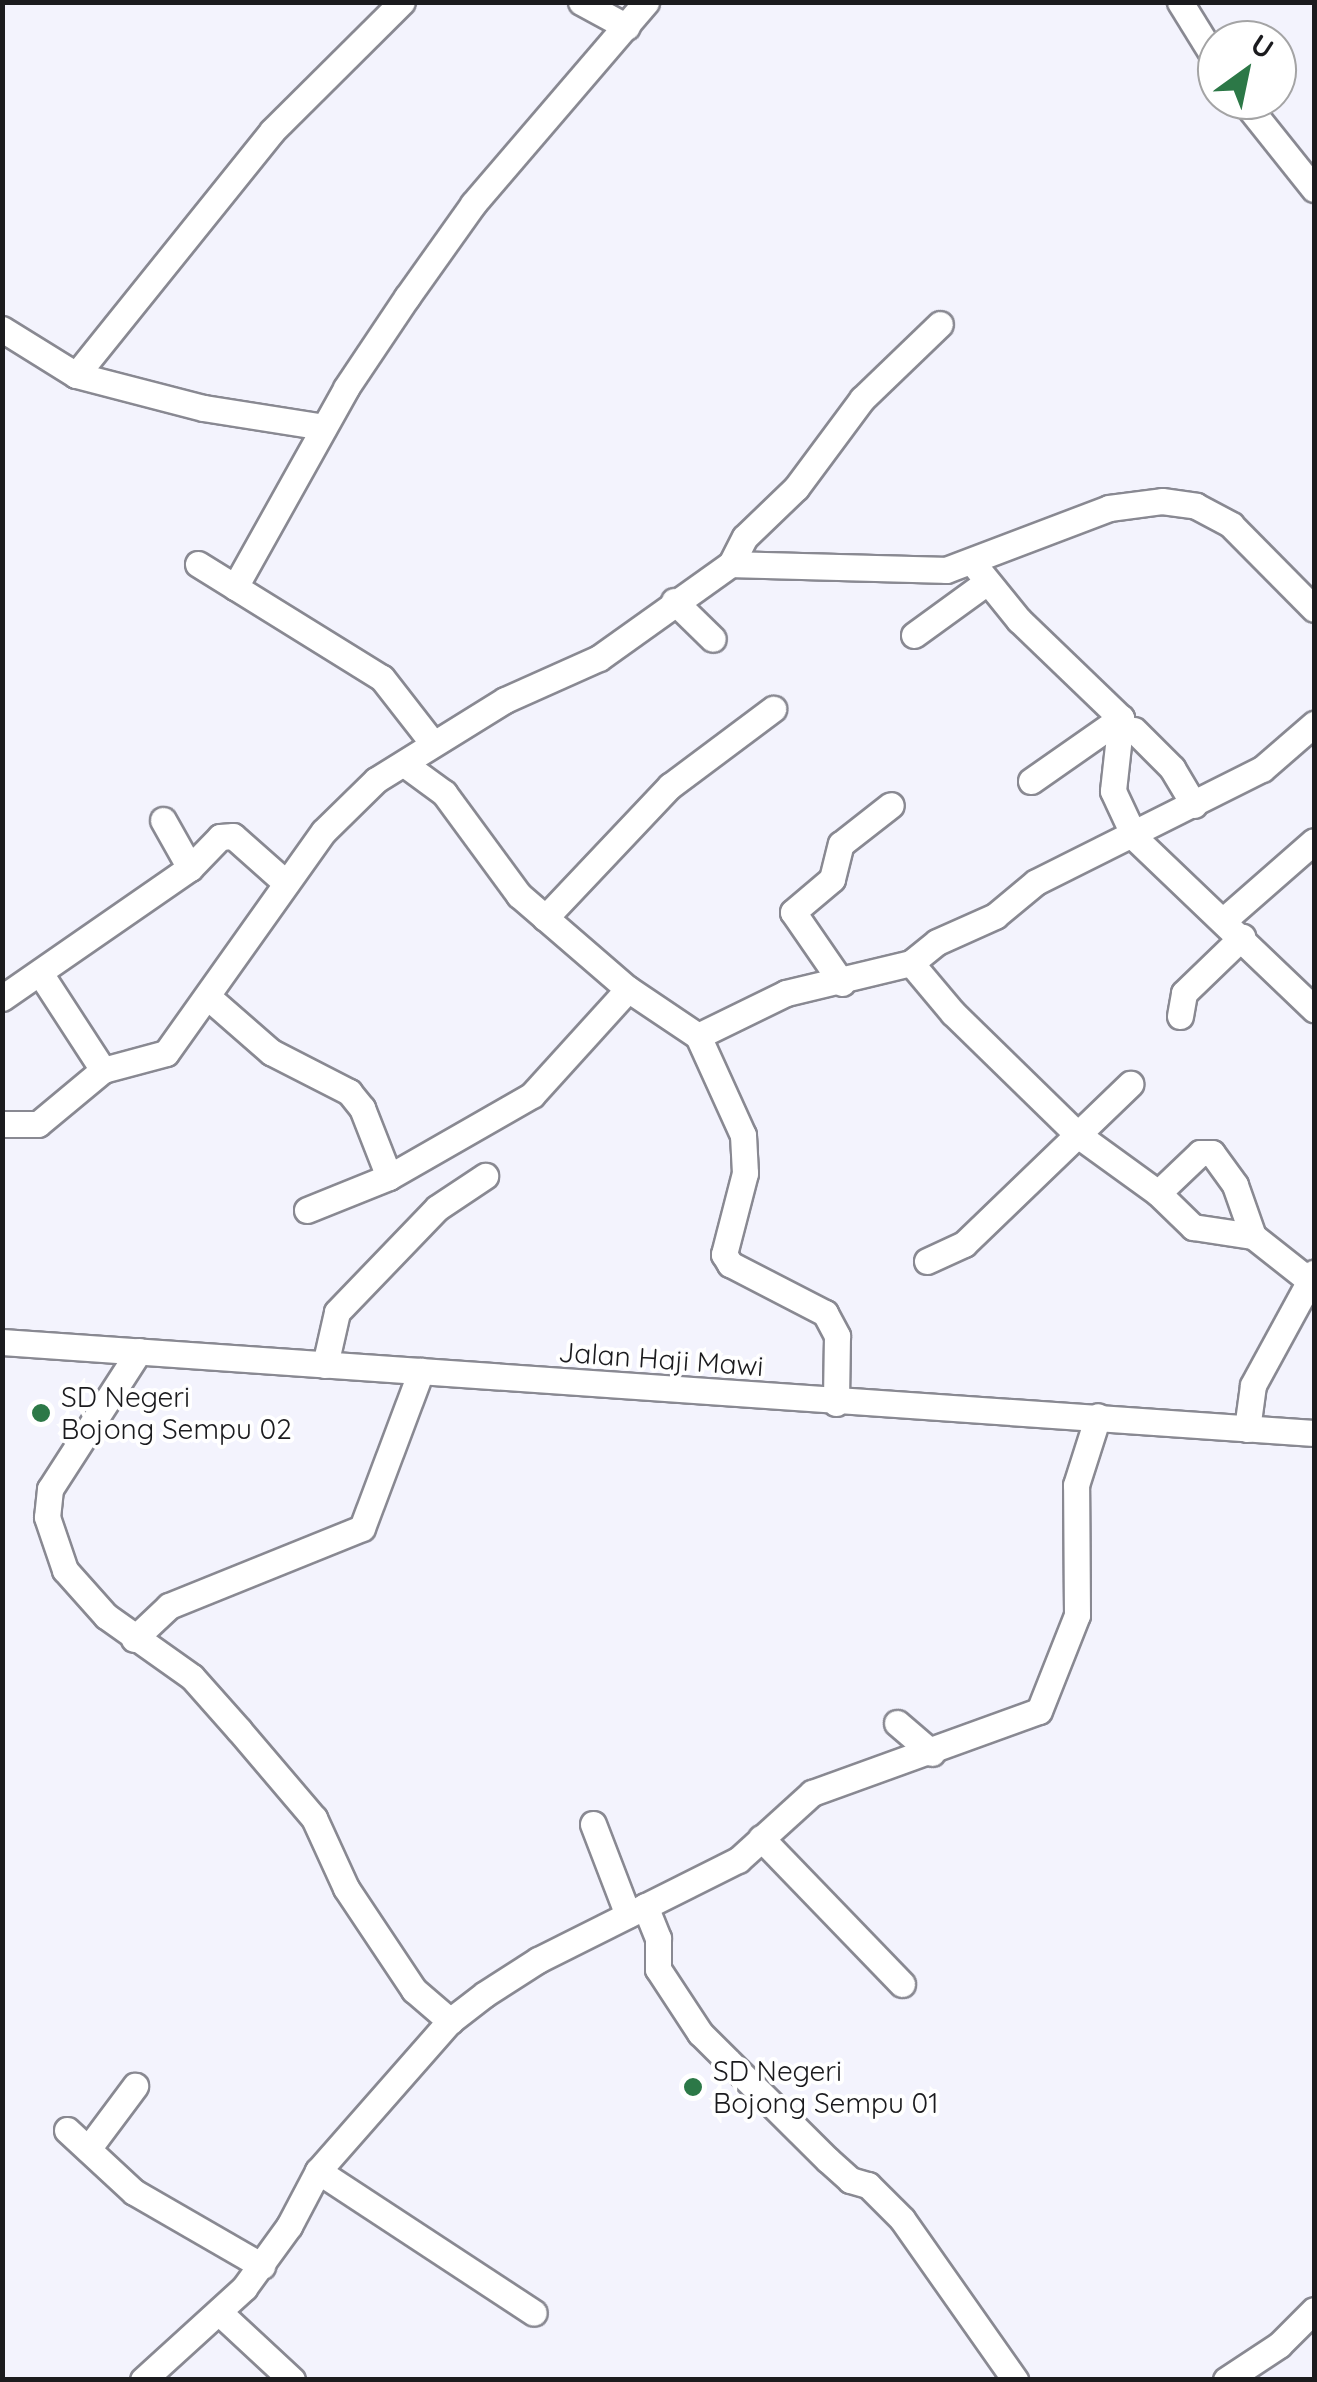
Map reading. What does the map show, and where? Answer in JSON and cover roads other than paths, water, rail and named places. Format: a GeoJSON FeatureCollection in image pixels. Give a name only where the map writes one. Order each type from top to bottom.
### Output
{"type":"FeatureCollection","features":[{"type":"Feature","properties":{"kind":"street"},"geometry":{"type":"LineString","coordinates":[[76,375],[272,131],[402,2]]}},
{"type":"Feature","properties":{"kind":"street"},"geometry":{"type":"LineString","coordinates":[[581,2],[627,27]]}},
{"type":"Feature","properties":{"kind":"street"},"geometry":{"type":"LineString","coordinates":[[235,586],[324,427],[474,204],[646,2]]}},
{"type":"Feature","properties":{"kind":"street"},"geometry":{"type":"LineString","coordinates":[[1180,2],[1197,30]]}},
{"type":"Feature","properties":{"kind":"street"},"geometry":{"type":"LineString","coordinates":[[1259,120],[1314,189]]}},
{"type":"Feature","properties":{"kind":"street"},"geometry":{"type":"LineString","coordinates":[[2,1124],[38,1124],[103,1070],[160,1058],[208,998],[324,831],[376,780],[407,766],[430,742],[599,658],[730,564],[744,536],[796,488],[862,400],[940,324]]}},
{"type":"Feature","properties":{"kind":"street"},"geometry":{"type":"LineString","coordinates":[[2,328],[76,375],[204,408],[324,427]]}},
{"type":"Feature","properties":{"kind":"street"},"geometry":{"type":"LineString","coordinates":[[914,635],[979,572],[1109,508],[1180,503],[1230,525],[1314,609]]}},
{"type":"Feature","properties":{"kind":"street"},"geometry":{"type":"LineString","coordinates":[[730,564],[818,562],[926,572],[979,572],[1162,755],[1194,805]]}},
{"type":"Feature","properties":{"kind":"street"},"geometry":{"type":"LineString","coordinates":[[198,564],[382,678],[430,742]]}},
{"type":"Feature","properties":{"kind":"street"},"geometry":{"type":"LineString","coordinates":[[674,601],[712,639]]}},
{"type":"Feature","properties":{"kind":"street"},"geometry":{"type":"LineString","coordinates":[[545,918],[670,786],[773,708]]}},
{"type":"Feature","properties":{"kind":"street"},"geometry":{"type":"LineString","coordinates":[[1031,781],[1128,724]]}},
{"type":"Feature","properties":{"kind":"street"},"geometry":{"type":"LineString","coordinates":[[1128,724],[1113,791],[1135,838],[1314,1008]]}},
{"type":"Feature","properties":{"kind":"street"},"geometry":{"type":"LineString","coordinates":[[698,1036],[786,993],[842,983],[911,963],[937,942],[995,916],[1036,882],[1135,838],[1262,769],[1314,724]]}},
{"type":"Feature","properties":{"kind":"street"},"geometry":{"type":"LineString","coordinates":[[407,766],[444,793],[508,882],[545,918],[628,989],[698,1036],[742,1135],[745,1173],[724,1254],[730,1264],[825,1313],[836,1336],[836,1403]]}},
{"type":"Feature","properties":{"kind":"street"},"geometry":{"type":"LineString","coordinates":[[842,983],[792,912],[832,880],[841,844],[891,805]]}},
{"type":"Feature","properties":{"kind":"street"},"geometry":{"type":"LineString","coordinates":[[163,820],[190,868]]}},
{"type":"Feature","properties":{"kind":"street"},"geometry":{"type":"LineString","coordinates":[[2,998],[190,868],[229,834],[286,883]]}},
{"type":"Feature","properties":{"kind":"street"},"geometry":{"type":"LineString","coordinates":[[1180,1016],[1184,992],[1233,928],[1314,841]]}},
{"type":"Feature","properties":{"kind":"street"},"geometry":{"type":"LineString","coordinates":[[911,963],[953,1014],[1078,1135],[1158,1192],[1200,1231],[1252,1236],[1312,1277],[1253,1385],[1246,1429]]}},
{"type":"Feature","properties":{"kind":"street"},"geometry":{"type":"LineString","coordinates":[[40,973],[103,1070]]}},
{"type":"Feature","properties":{"kind":"street"},"geometry":{"type":"LineString","coordinates":[[307,1210],[389,1176],[532,1095],[628,989]]}},
{"type":"Feature","properties":{"kind":"street"},"geometry":{"type":"LineString","coordinates":[[208,998],[271,1052],[349,1092],[362,1108],[389,1176]]}},
{"type":"Feature","properties":{"kind":"street"},"geometry":{"type":"LineString","coordinates":[[927,1262],[964,1244],[1130,1084]]}},
{"type":"Feature","properties":{"kind":"street"},"geometry":{"type":"LineString","coordinates":[[1158,1192],[1208,1152],[1224,1164],[1252,1236]]}},
{"type":"Feature","properties":{"kind":"street"},"geometry":{"type":"LineString","coordinates":[[325,1365],[337,1312],[437,1208],[485,1176]]}},
{"type":"Feature","properties":{"kind":"street","name":"Jalan Haji Mawi"},"geometry":{"type":"LineString","coordinates":[[2,1342],[836,1403],[1098,1416],[1314,1433]]}},
{"type":"Feature","properties":{"kind":"street"},"geometry":{"type":"LineString","coordinates":[[139,1351],[55,1477],[47,1502],[65,1570],[134,1639],[192,1676],[314,1818],[365,1918],[414,1990],[450,2021]]}},
{"type":"Feature","properties":{"kind":"street"},"geometry":{"type":"LineString","coordinates":[[134,1639],[169,1606],[362,1528],[421,1371]]}},
{"type":"Feature","properties":{"kind":"street"},"geometry":{"type":"LineString","coordinates":[[160,2375],[262,2266],[318,2171],[450,2021],[538,1960],[738,1860],[812,1793],[880,1765],[932,1753],[1014,1725],[1045,1702],[1081,1596],[1076,1485],[1098,1416]]}},
{"type":"Feature","properties":{"kind":"street"},"geometry":{"type":"LineString","coordinates":[[897,1724],[932,1753]]}},
{"type":"Feature","properties":{"kind":"street"},"geometry":{"type":"LineString","coordinates":[[593,1824],[637,1910],[656,1929],[658,1969],[688,2018],[828,2160],[850,2180],[868,2185],[902,2219],[1015,2380]]}},
{"type":"Feature","properties":{"kind":"street"},"geometry":{"type":"LineString","coordinates":[[761,1838],[902,1984]]}},
{"type":"Feature","properties":{"kind":"street"},"geometry":{"type":"LineString","coordinates":[[88,2149],[135,2086]]}},
{"type":"Feature","properties":{"kind":"street"},"geometry":{"type":"LineString","coordinates":[[67,2130],[161,2210],[262,2266]]}},
{"type":"Feature","properties":{"kind":"street"},"geometry":{"type":"LineString","coordinates":[[318,2171],[534,2313]]}},
{"type":"Feature","properties":{"kind":"street"},"geometry":{"type":"LineString","coordinates":[[1226,2380],[1279,2344],[1314,2310]]}},
{"type":"Feature","properties":{"kind":"street"},"geometry":{"type":"LineString","coordinates":[[221,2314],[292,2380]]}},
{"type":"Feature","properties":{"kind":"place","name":"SD Negeri Bojong Sempu 02"},"geometry":{"type":"Point","coordinates":[41,1413]}},
{"type":"Feature","properties":{"kind":"place","name":"SD Negeri Bojong Sempu 01"},"geometry":{"type":"Point","coordinates":[693,2087]}}]}
